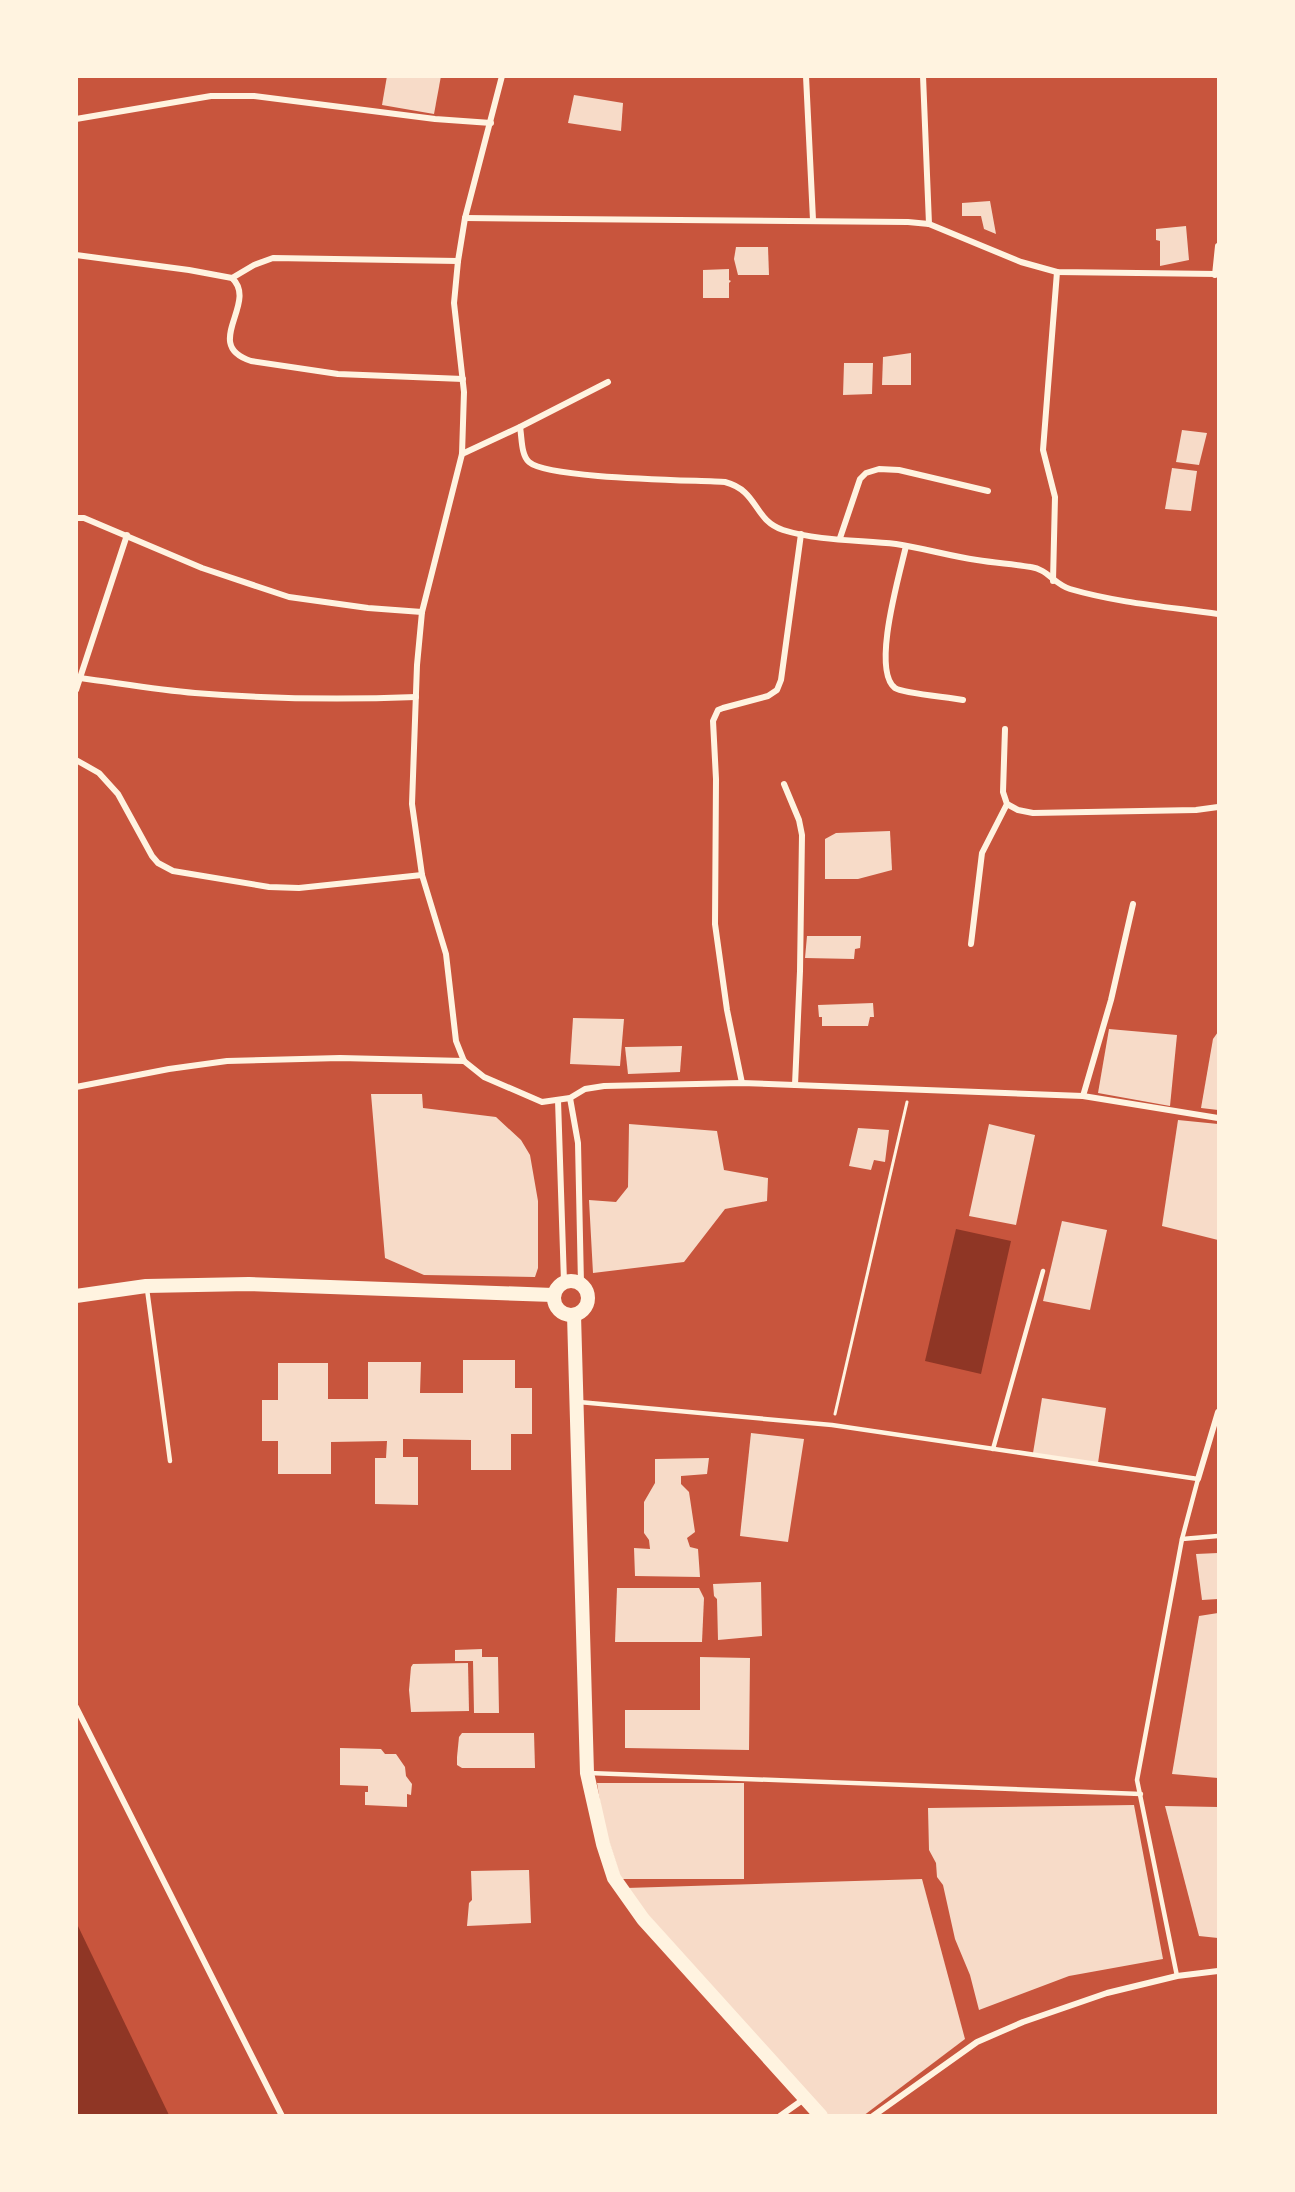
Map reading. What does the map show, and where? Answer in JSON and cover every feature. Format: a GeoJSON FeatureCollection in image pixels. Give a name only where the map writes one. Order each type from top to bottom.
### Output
{"type":"FeatureCollection","features":[{"type":"Feature","properties":{"kind":"main road"},"geometry":{"type":"LineString","coordinates":[[576,1281],[588,1293],[584,1310],[574,1315],[563,1314],[555,1306],[553,1295],[559,1284],[564,1282],[576,1281]]}},
{"type":"Feature","properties":{"kind":"main road"},"geometry":{"type":"LineString","coordinates":[[76,1296],[146,1286],[249,1284],[553,1295]]}},
{"type":"Feature","properties":{"kind":"main road"},"geometry":{"type":"LineString","coordinates":[[574,1315],[587,1773],[603,1844],[614,1878],[643,1919],[821,2115]]}},
{"type":"Feature","properties":{"kind":"street"},"geometry":{"type":"LineString","coordinates":[[502,76],[465,219],[458,261],[454,303],[463,379],[462,454],[422,612],[416,697],[412,804],[422,875],[446,954],[454,1030],[464,1061],[484,1077],[542,1102],[570,1098],[585,1089],[604,1086],[742,1083],[1083,1096],[1218,1118]]}},
{"type":"Feature","properties":{"kind":"street"},"geometry":{"type":"LineString","coordinates":[[806,76],[813,220]]}},
{"type":"Feature","properties":{"kind":"street"},"geometry":{"type":"LineString","coordinates":[[923,76],[929,224]]}},
{"type":"Feature","properties":{"kind":"street"},"geometry":{"type":"LineString","coordinates":[[76,119],[211,96],[254,96],[491,123]]}},
{"type":"Feature","properties":{"kind":"street"},"geometry":{"type":"LineString","coordinates":[[465,219],[908,222],[929,224],[1021,262],[1057,272],[1217,275],[1218,246]]}},
{"type":"Feature","properties":{"kind":"street"},"geometry":{"type":"LineString","coordinates":[[76,255],[232,278],[254,265],[273,258],[458,261]]}},
{"type":"Feature","properties":{"kind":"street"},"geometry":{"type":"LineString","coordinates":[[1053,581],[1055,497],[1043,450],[1057,272]]}},
{"type":"Feature","properties":{"kind":"street"},"geometry":{"type":"LineString","coordinates":[[232,278],[239,288],[239,298],[230,346],[234,354],[239,357],[338,375],[463,379]]}},
{"type":"Feature","properties":{"kind":"street"},"geometry":{"type":"LineString","coordinates":[[462,454],[608,382]]}},
{"type":"Feature","properties":{"kind":"street"},"geometry":{"type":"LineString","coordinates":[[520,427],[524,454],[527,461],[535,467],[570,473],[725,482],[737,485],[746,491],[766,521],[775,527],[801,534],[906,546],[976,560],[1034,567],[1044,571],[1053,581],[1067,588],[1098,596],[1218,614]]}},
{"type":"Feature","properties":{"kind":"street"},"geometry":{"type":"LineString","coordinates":[[840,538],[860,479],[866,473],[879,468],[899,470],[988,491]]}},
{"type":"Feature","properties":{"kind":"street"},"geometry":{"type":"LineString","coordinates":[[76,518],[84,518],[127,535],[202,568],[289,597],[368,608],[422,612]]}},
{"type":"Feature","properties":{"kind":"street"},"geometry":{"type":"LineString","coordinates":[[742,1083],[727,1010],[715,924],[716,779],[713,721],[718,710],[768,696],[777,690],[781,680],[801,534]]}},
{"type":"Feature","properties":{"kind":"street"},"geometry":{"type":"LineString","coordinates":[[76,690],[127,535]]}},
{"type":"Feature","properties":{"kind":"street"},"geometry":{"type":"LineString","coordinates":[[906,546],[886,642],[885,666],[888,680],[897,689],[963,699]]}},
{"type":"Feature","properties":{"kind":"street"},"geometry":{"type":"LineString","coordinates":[[80,678],[194,693],[332,700],[416,697]]}},
{"type":"Feature","properties":{"kind":"street"},"geometry":{"type":"LineString","coordinates":[[1005,729],[1003,792],[1007,804],[1018,810],[1033,813],[1176,811],[1218,807]]}},
{"type":"Feature","properties":{"kind":"street"},"geometry":{"type":"LineString","coordinates":[[76,760],[99,773],[118,794],[152,856],[158,863],[173,871],[269,887],[299,888],[422,875]]}},
{"type":"Feature","properties":{"kind":"street"},"geometry":{"type":"LineString","coordinates":[[784,784],[799,820],[802,835],[800,971],[795,1085]]}},
{"type":"Feature","properties":{"kind":"street"},"geometry":{"type":"LineString","coordinates":[[972,944],[982,853],[1007,804]]}},
{"type":"Feature","properties":{"kind":"street"},"geometry":{"type":"LineString","coordinates":[[1083,1096],[1111,1000],[1133,904]]}},
{"type":"Feature","properties":{"kind":"street"},"geometry":{"type":"LineString","coordinates":[[76,1087],[169,1069],[227,1061],[340,1058],[464,1061]]}},
{"type":"Feature","properties":{"kind":"street"},"geometry":{"type":"LineString","coordinates":[[570,1098],[578,1143],[581,1284]]}},
{"type":"Feature","properties":{"kind":"street"},"geometry":{"type":"LineString","coordinates":[[558,1100],[564,1282]]}},
{"type":"Feature","properties":{"kind":"street"},"geometry":{"type":"LineString","coordinates":[[1198,1479],[1218,1412]]}},
{"type":"Feature","properties":{"kind":"street"},"geometry":{"type":"LineString","coordinates":[[76,1707],[282,2115]]}},
{"type":"Feature","properties":{"kind":"street"},"geometry":{"type":"LineString","coordinates":[[873,2115],[977,2042],[1023,2022],[1107,1993],[1177,1976],[1218,1971]]}},
{"type":"Feature","properties":{"kind":"street"},"geometry":{"type":"LineString","coordinates":[[780,2115],[805,2098]]}},
{"type":"Feature","properties":{"kind":"lane"},"geometry":{"type":"LineString","coordinates":[[993,1449],[1043,1271]]}},
{"type":"Feature","properties":{"kind":"lane"},"geometry":{"type":"LineString","coordinates":[[146,1286],[170,1461]]}},
{"type":"Feature","properties":{"kind":"lane"},"geometry":{"type":"LineString","coordinates":[[576,1402],[832,1425],[1198,1479],[1182,1539],[1137,1780],[1177,1976]]}},
{"type":"Feature","properties":{"kind":"lane"},"geometry":{"type":"LineString","coordinates":[[1182,1539],[1218,1536]]}},
{"type":"Feature","properties":{"kind":"lane"},"geometry":{"type":"LineString","coordinates":[[587,1773],[1141,1794]]}},
{"type":"Feature","properties":{"kind":"path"},"geometry":{"type":"LineString","coordinates":[[832,1425],[910,1090]]}},
{"type":"Feature","properties":{"kind":"shaded area"},"geometry":{"type":"Polygon","coordinates":[[[956,1229],[1011,1241],[981,1374],[925,1361],[956,1229]]]}},
{"type":"Feature","properties":{"kind":"shaded area"},"geometry":{"type":"Polygon","coordinates":[[[77,1924],[169,2115],[77,2115],[77,1924]]]}},
{"type":"Feature","properties":{"kind":"building"},"geometry":{"type":"Polygon","coordinates":[[[387,76],[441,76],[434,114],[382,105],[387,76]]]}},
{"type":"Feature","properties":{"kind":"building"},"geometry":{"type":"Polygon","coordinates":[[[574,95],[623,103],[621,131],[568,123],[574,95]]]}},
{"type":"Feature","properties":{"kind":"building"},"geometry":{"type":"Polygon","coordinates":[[[990,201],[996,234],[984,229],[981,216],[962,216],[962,203],[990,201]]]}},
{"type":"Feature","properties":{"kind":"building"},"geometry":{"type":"Polygon","coordinates":[[[1186,226],[1189,260],[1160,266],[1160,241],[1156,240],[1156,229],[1186,226]]]}},
{"type":"Feature","properties":{"kind":"building"},"geometry":{"type":"Polygon","coordinates":[[[736,247],[768,247],[769,275],[738,275],[734,259],[736,247]]]}},
{"type":"Feature","properties":{"kind":"building"},"geometry":{"type":"Polygon","coordinates":[[[729,269],[729,280],[731,281],[729,298],[703,298],[703,270],[729,269]]]}},
{"type":"Feature","properties":{"kind":"building"},"geometry":{"type":"Polygon","coordinates":[[[911,353],[911,385],[882,385],[883,357],[911,353]]]}},
{"type":"Feature","properties":{"kind":"building"},"geometry":{"type":"Polygon","coordinates":[[[844,363],[873,363],[872,394],[843,395],[844,363]]]}},
{"type":"Feature","properties":{"kind":"building"},"geometry":{"type":"Polygon","coordinates":[[[1182,430],[1207,433],[1199,465],[1176,462],[1182,430]]]}},
{"type":"Feature","properties":{"kind":"building"},"geometry":{"type":"Polygon","coordinates":[[[1172,468],[1197,471],[1191,511],[1165,509],[1172,468]]]}},
{"type":"Feature","properties":{"kind":"building"},"geometry":{"type":"Polygon","coordinates":[[[890,831],[892,870],[858,879],[825,879],[825,839],[836,833],[890,831]]]}},
{"type":"Feature","properties":{"kind":"building"},"geometry":{"type":"Polygon","coordinates":[[[807,936],[861,936],[860,948],[855,949],[854,959],[805,958],[807,936]]]}},
{"type":"Feature","properties":{"kind":"building"},"geometry":{"type":"Polygon","coordinates":[[[873,1003],[874,1017],[870,1017],[868,1026],[822,1026],[818,1005],[873,1003]]]}},
{"type":"Feature","properties":{"kind":"building"},"geometry":{"type":"Polygon","coordinates":[[[573,1018],[624,1019],[620,1066],[570,1064],[573,1018]]]}},
{"type":"Feature","properties":{"kind":"building"},"geometry":{"type":"Polygon","coordinates":[[[1109,1029],[1177,1035],[1170,1106],[1098,1093],[1109,1029]]]}},
{"type":"Feature","properties":{"kind":"building"},"geometry":{"type":"Polygon","coordinates":[[[1218,1032],[1218,1110],[1201,1108],[1213,1039],[1218,1032]]]}},
{"type":"Feature","properties":{"kind":"building"},"geometry":{"type":"Polygon","coordinates":[[[682,1046],[680,1072],[628,1074],[625,1047],[682,1046]]]}},
{"type":"Feature","properties":{"kind":"building"},"geometry":{"type":"Polygon","coordinates":[[[371,1094],[422,1094],[423,1108],[496,1117],[521,1140],[530,1155],[538,1201],[538,1268],[535,1277],[424,1275],[385,1258],[371,1094]]]}},
{"type":"Feature","properties":{"kind":"building"},"geometry":{"type":"Polygon","coordinates":[[[1178,1120],[1218,1124],[1218,1240],[1162,1226],[1178,1120]]]}},
{"type":"Feature","properties":{"kind":"building"},"geometry":{"type":"Polygon","coordinates":[[[629,1124],[717,1131],[724,1170],[768,1178],[767,1201],[725,1209],[684,1262],[593,1273],[589,1200],[616,1202],[628,1187],[629,1124]]]}},
{"type":"Feature","properties":{"kind":"building"},"geometry":{"type":"Polygon","coordinates":[[[989,1124],[1035,1135],[1016,1225],[969,1216],[989,1124]]]}},
{"type":"Feature","properties":{"kind":"building"},"geometry":{"type":"Polygon","coordinates":[[[858,1128],[889,1130],[885,1162],[874,1160],[871,1170],[849,1166],[858,1128]]]}},
{"type":"Feature","properties":{"kind":"building"},"geometry":{"type":"Polygon","coordinates":[[[1062,1221],[1107,1230],[1090,1310],[1043,1301],[1062,1221]]]}},
{"type":"Feature","properties":{"kind":"building"},"geometry":{"type":"Polygon","coordinates":[[[463,1360],[515,1360],[515,1388],[532,1388],[532,1434],[511,1434],[511,1470],[471,1470],[471,1440],[403,1439],[403,1457],[418,1457],[418,1505],[375,1504],[375,1458],[386,1458],[387,1441],[331,1442],[331,1474],[278,1474],[278,1441],[262,1441],[262,1400],[278,1400],[278,1363],[328,1363],[328,1399],[368,1399],[368,1362],[421,1362],[420,1393],[463,1393],[463,1360]]]}},
{"type":"Feature","properties":{"kind":"building"},"geometry":{"type":"Polygon","coordinates":[[[1042,1398],[1106,1408],[1098,1463],[1033,1453],[1042,1398]]]}},
{"type":"Feature","properties":{"kind":"building"},"geometry":{"type":"Polygon","coordinates":[[[751,1433],[804,1439],[788,1542],[740,1536],[751,1433]]]}},
{"type":"Feature","properties":{"kind":"building"},"geometry":{"type":"Polygon","coordinates":[[[709,1458],[707,1474],[681,1476],[681,1484],[689,1492],[695,1532],[687,1538],[690,1547],[698,1549],[700,1577],[635,1576],[634,1548],[650,1549],[649,1540],[644,1533],[644,1502],[655,1483],[655,1459],[709,1458]]]}},
{"type":"Feature","properties":{"kind":"building"},"geometry":{"type":"Polygon","coordinates":[[[1218,1553],[1218,1599],[1202,1600],[1196,1554],[1218,1553]]]}},
{"type":"Feature","properties":{"kind":"building"},"geometry":{"type":"Polygon","coordinates":[[[761,1582],[762,1636],[718,1640],[717,1599],[714,1596],[713,1584],[761,1582]]]}},
{"type":"Feature","properties":{"kind":"building"},"geometry":{"type":"Polygon","coordinates":[[[617,1588],[699,1588],[704,1598],[702,1642],[615,1642],[617,1588]]]}},
{"type":"Feature","properties":{"kind":"building"},"geometry":{"type":"Polygon","coordinates":[[[1218,1613],[1218,1778],[1172,1774],[1199,1616],[1218,1613]]]}},
{"type":"Feature","properties":{"kind":"building"},"geometry":{"type":"Polygon","coordinates":[[[482,1649],[482,1657],[498,1657],[499,1713],[474,1713],[473,1661],[455,1661],[455,1650],[482,1649]]]}},
{"type":"Feature","properties":{"kind":"building"},"geometry":{"type":"Polygon","coordinates":[[[700,1657],[750,1658],[749,1750],[625,1748],[625,1710],[700,1710],[700,1657]]]}},
{"type":"Feature","properties":{"kind":"building"},"geometry":{"type":"Polygon","coordinates":[[[468,1663],[469,1711],[411,1712],[409,1690],[413,1664],[468,1663]]]}},
{"type":"Feature","properties":{"kind":"building"},"geometry":{"type":"Polygon","coordinates":[[[462,1733],[534,1733],[535,1768],[462,1768],[457,1765],[457,1757],[459,1737],[462,1733]]]}},
{"type":"Feature","properties":{"kind":"building"},"geometry":{"type":"Polygon","coordinates":[[[340,1748],[381,1749],[385,1754],[396,1754],[405,1767],[406,1776],[412,1784],[411,1795],[407,1794],[407,1807],[365,1805],[365,1792],[368,1792],[368,1786],[340,1785],[340,1748]]]}},
{"type":"Feature","properties":{"kind":"building"},"geometry":{"type":"Polygon","coordinates":[[[597,1783],[744,1783],[744,1879],[621,1879],[604,1826],[597,1783]]]}},
{"type":"Feature","properties":{"kind":"building"},"geometry":{"type":"Polygon","coordinates":[[[1134,1805],[1163,1959],[1069,1976],[979,2010],[970,1975],[955,1939],[943,1885],[937,1877],[936,1863],[929,1850],[928,1808],[1134,1805]]]}},
{"type":"Feature","properties":{"kind":"building"},"geometry":{"type":"Polygon","coordinates":[[[1165,1806],[1218,1807],[1218,1938],[1199,1936],[1165,1806]]]}},
{"type":"Feature","properties":{"kind":"building"},"geometry":{"type":"Polygon","coordinates":[[[529,1870],[531,1923],[467,1926],[469,1903],[472,1900],[471,1871],[529,1870]]]}},
{"type":"Feature","properties":{"kind":"building"},"geometry":{"type":"Polygon","coordinates":[[[922,1879],[965,2039],[863,2116],[828,2116],[626,1888],[922,1879]]]}}]}
